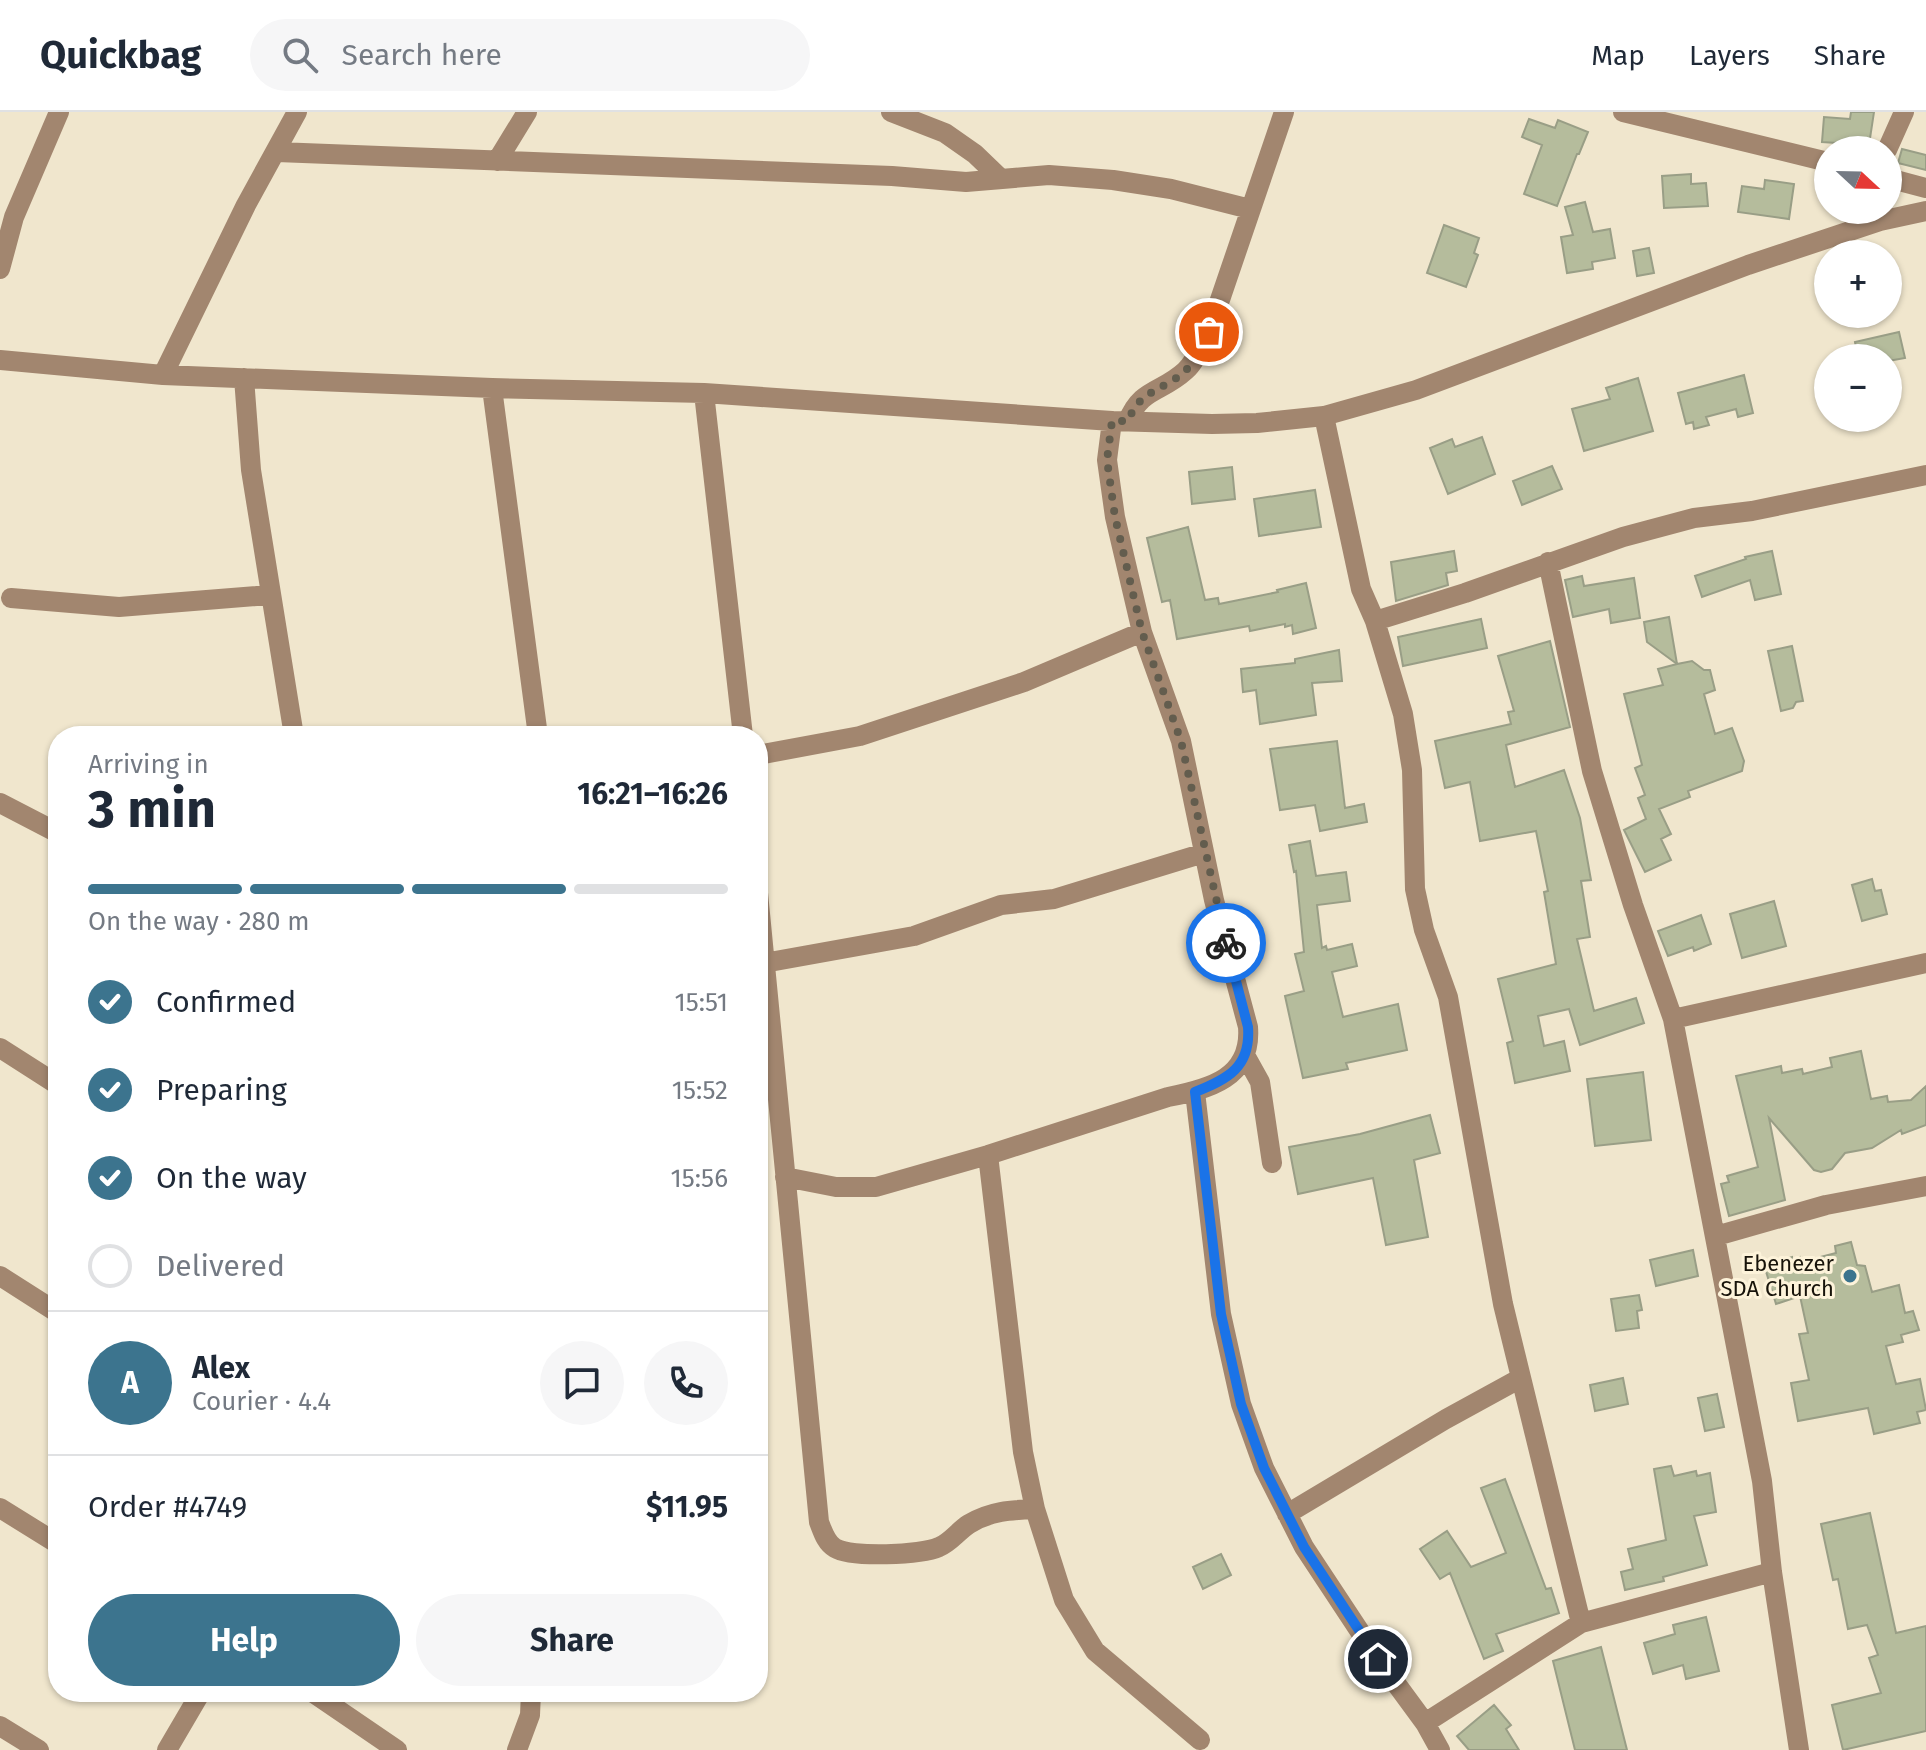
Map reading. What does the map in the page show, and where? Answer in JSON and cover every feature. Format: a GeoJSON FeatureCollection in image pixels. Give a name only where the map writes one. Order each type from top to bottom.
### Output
{"type":"FeatureCollection","features":[{"type":"Feature","properties":{"kind":"street"},"geometry":{"type":"LineString","coordinates":[[0,269],[14,217],[59,112]]}},
{"type":"Feature","properties":{"kind":"street"},"geometry":{"type":"LineString","coordinates":[[163,375],[246,205],[297,112]]}},
{"type":"Feature","properties":{"kind":"street"},"geometry":{"type":"LineString","coordinates":[[497,161],[527,112]]}},
{"type":"Feature","properties":{"kind":"street"},"geometry":{"type":"LineString","coordinates":[[891,112],[945,133],[975,154],[1001,179]]}},
{"type":"Feature","properties":{"kind":"street"},"geometry":{"type":"LineString","coordinates":[[785,1177],[836,1187],[876,1187],[988,1155],[1168,1097],[1195,1092],[1226,1078],[1245,1055],[1248,1027],[1204,853],[1176,721],[1142,632],[1115,517],[1107,460],[1120,421],[1137,401],[1170,382],[1192,363],[1209,332],[1284,112]]}},
{"type":"Feature","properties":{"kind":"street"},"geometry":{"type":"LineString","coordinates":[[1623,112],[1679,118],[1814,158]]}},
{"type":"Feature","properties":{"kind":"street"},"geometry":{"type":"LineString","coordinates":[[1893,136],[1904,112]]}},
{"type":"Feature","properties":{"kind":"street"},"geometry":{"type":"LineString","coordinates":[[277,152],[892,176],[966,182],[1049,175],[1171,189],[1250,209]]}},
{"type":"Feature","properties":{"kind":"street"},"geometry":{"type":"LineString","coordinates":[[1902,182],[1926,188]]}},
{"type":"Feature","properties":{"kind":"street"},"geometry":{"type":"LineString","coordinates":[[0,360],[163,375],[704,393],[1120,421],[1212,424],[1324,416],[1416,390],[1748,265],[1880,221],[1926,211]]}},
{"type":"Feature","properties":{"kind":"street"},"geometry":{"type":"LineString","coordinates":[[244,378],[251,470],[292,726]]}},
{"type":"Feature","properties":{"kind":"street"},"geometry":{"type":"LineString","coordinates":[[492,388],[537,726]]}},
{"type":"Feature","properties":{"kind":"street"},"geometry":{"type":"LineString","coordinates":[[704,393],[742,726]]}},
{"type":"Feature","properties":{"kind":"street"},"geometry":{"type":"LineString","coordinates":[[1324,416],[1361,589],[1375,621],[1403,714],[1412,770],[1415,889],[1424,930],[1448,997],[1503,1304],[1581,1623]]}},
{"type":"Feature","properties":{"kind":"street"},"geometry":{"type":"LineString","coordinates":[[1375,621],[1623,537],[1694,518],[1752,511],[1926,475]]}},
{"type":"Feature","properties":{"kind":"street"},"geometry":{"type":"LineString","coordinates":[[1548,562],[1592,771],[1633,905],[1673,1019],[1762,1481],[1772,1572],[1799,1750]]}},
{"type":"Feature","properties":{"kind":"street"},"geometry":{"type":"LineString","coordinates":[[11,598],[119,607],[269,595]]}},
{"type":"Feature","properties":{"kind":"street"},"geometry":{"type":"LineString","coordinates":[[768,753],[860,736],[1024,682],[1142,632]]}},
{"type":"Feature","properties":{"kind":"street"},"geometry":{"type":"LineString","coordinates":[[0,803],[48,828]]}},
{"type":"Feature","properties":{"kind":"street"},"geometry":{"type":"LineString","coordinates":[[768,962],[914,936],[1001,905],[1054,899],[1204,853]]}},
{"type":"Feature","properties":{"kind":"street"},"geometry":{"type":"LineString","coordinates":[[1673,1019],[1926,963]]}},
{"type":"Feature","properties":{"kind":"street"},"geometry":{"type":"LineString","coordinates":[[768,1004],[819,1522],[827,1541],[845,1553],[905,1554],[936,1549],[967,1525],[1002,1510],[1035,1509]]}},
{"type":"Feature","properties":{"kind":"street"},"geometry":{"type":"LineString","coordinates":[[0,1048],[48,1079]]}},
{"type":"Feature","properties":{"kind":"street"},"geometry":{"type":"LineString","coordinates":[[1245,1055],[1260,1082],[1272,1163]]}},
{"type":"Feature","properties":{"kind":"street"},"geometry":{"type":"LineString","coordinates":[[1195,1092],[1221,1314],[1241,1404],[1264,1468],[1304,1547],[1378,1659],[1425,1723],[1440,1750]]}},
{"type":"Feature","properties":{"kind":"street"},"geometry":{"type":"LineString","coordinates":[[988,1155],[1023,1452],[1035,1509],[1064,1600],[1095,1651],[1200,1740]]}},
{"type":"Feature","properties":{"kind":"street"},"geometry":{"type":"LineString","coordinates":[[1716,1236],[1826,1205],[1926,1190]]}},
{"type":"Feature","properties":{"kind":"street"},"geometry":{"type":"LineString","coordinates":[[0,1276],[48,1307]]}},
{"type":"Feature","properties":{"kind":"street"},"geometry":{"type":"LineString","coordinates":[[1287,1514],[1519,1379]]}},
{"type":"Feature","properties":{"kind":"street"},"geometry":{"type":"LineString","coordinates":[[0,1508],[48,1538]]}},
{"type":"Feature","properties":{"kind":"street"},"geometry":{"type":"LineString","coordinates":[[1425,1723],[1581,1623],[1772,1572]]}},
{"type":"Feature","properties":{"kind":"street"},"geometry":{"type":"LineString","coordinates":[[167,1750],[195,1702]]}},
{"type":"Feature","properties":{"kind":"street"},"geometry":{"type":"LineString","coordinates":[[327,1702],[397,1750]]}},
{"type":"Feature","properties":{"kind":"street"},"geometry":{"type":"LineString","coordinates":[[517,1750],[530,1715],[531,1702]]}},
{"type":"Feature","properties":{"kind":"street"},"geometry":{"type":"LineString","coordinates":[[0,1726],[39,1750]]}},
{"type":"Feature","properties":{"kind":"building"},"geometry":{"type":"Polygon","coordinates":[[[1851,112],[1874,112],[1870,136],[1822,136],[1824,117],[1850,119],[1851,112]]]}},
{"type":"Feature","properties":{"kind":"building"},"geometry":{"type":"Polygon","coordinates":[[[1529,119],[1555,128],[1558,120],[1588,132],[1557,206],[1524,194],[1542,145],[1522,137],[1529,119]]]}},
{"type":"Feature","properties":{"kind":"building"},"geometry":{"type":"Polygon","coordinates":[[[1902,149],[1926,155],[1926,170],[1902,164],[1902,149]]]}},
{"type":"Feature","properties":{"kind":"building"},"geometry":{"type":"Polygon","coordinates":[[[1691,174],[1691,184],[1706,183],[1708,206],[1664,208],[1662,176],[1691,174]]]}},
{"type":"Feature","properties":{"kind":"building"},"geometry":{"type":"Polygon","coordinates":[[[1765,180],[1794,184],[1789,219],[1738,212],[1742,186],[1764,189],[1765,180]]]}},
{"type":"Feature","properties":{"kind":"building"},"geometry":{"type":"Polygon","coordinates":[[[1585,202],[1593,232],[1610,229],[1615,258],[1592,262],[1593,269],[1567,273],[1561,237],[1573,235],[1565,207],[1585,202]]]}},
{"type":"Feature","properties":{"kind":"building"},"geometry":{"type":"Polygon","coordinates":[[[1444,225],[1479,238],[1474,253],[1478,255],[1466,287],[1427,273],[1444,225]]]}},
{"type":"Feature","properties":{"kind":"building"},"geometry":{"type":"Polygon","coordinates":[[[1649,248],[1654,273],[1637,276],[1633,251],[1649,248]]]}},
{"type":"Feature","properties":{"kind":"building"},"geometry":{"type":"Polygon","coordinates":[[[1899,332],[1902,344],[1855,344],[1899,332]]]}},
{"type":"Feature","properties":{"kind":"building"},"geometry":{"type":"Polygon","coordinates":[[[1744,375],[1753,413],[1738,417],[1736,409],[1706,417],[1709,425],[1694,429],[1693,422],[1686,424],[1678,393],[1744,375]]]}},
{"type":"Feature","properties":{"kind":"building"},"geometry":{"type":"Polygon","coordinates":[[[1638,378],[1653,431],[1584,451],[1572,409],[1610,399],[1606,388],[1638,378]]]}},
{"type":"Feature","properties":{"kind":"building"},"geometry":{"type":"Polygon","coordinates":[[[1482,437],[1495,474],[1448,494],[1430,448],[1452,439],[1455,447],[1482,437]]]}},
{"type":"Feature","properties":{"kind":"building"},"geometry":{"type":"Polygon","coordinates":[[[1552,466],[1562,489],[1522,505],[1513,481],[1552,466]]]}},
{"type":"Feature","properties":{"kind":"building"},"geometry":{"type":"Polygon","coordinates":[[[1232,467],[1235,499],[1192,504],[1189,472],[1232,467]]]}},
{"type":"Feature","properties":{"kind":"building"},"geometry":{"type":"Polygon","coordinates":[[[1315,490],[1321,527],[1259,536],[1254,499],[1315,490]]]}},
{"type":"Feature","properties":{"kind":"building"},"geometry":{"type":"Polygon","coordinates":[[[1188,527],[1205,600],[1218,598],[1219,604],[1306,583],[1316,628],[1293,634],[1292,625],[1250,631],[1249,626],[1177,639],[1170,600],[1162,602],[1147,538],[1188,527]]]}},
{"type":"Feature","properties":{"kind":"building"},"geometry":{"type":"Polygon","coordinates":[[[1454,551],[1457,571],[1446,573],[1448,585],[1396,601],[1391,562],[1454,551]]]}},
{"type":"Feature","properties":{"kind":"building"},"geometry":{"type":"Polygon","coordinates":[[[1772,551],[1781,594],[1755,600],[1750,580],[1702,597],[1695,576],[1745,557],[1772,551]]]}},
{"type":"Feature","properties":{"kind":"building"},"geometry":{"type":"Polygon","coordinates":[[[1582,576],[1584,586],[1634,578],[1640,618],[1611,623],[1609,609],[1573,617],[1565,580],[1582,576]]]}},
{"type":"Feature","properties":{"kind":"building"},"geometry":{"type":"Polygon","coordinates":[[[1669,617],[1677,664],[1647,642],[1644,622],[1669,617]]]}},
{"type":"Feature","properties":{"kind":"building"},"geometry":{"type":"Polygon","coordinates":[[[1481,619],[1487,648],[1403,666],[1398,637],[1481,619]]]}},
{"type":"Feature","properties":{"kind":"building"},"geometry":{"type":"Polygon","coordinates":[[[1550,641],[1570,727],[1506,745],[1515,787],[1564,770],[1580,818],[1591,880],[1581,881],[1590,937],[1577,939],[1594,1011],[1636,998],[1644,1023],[1580,1045],[1569,1009],[1538,1016],[1544,1046],[1564,1041],[1570,1071],[1515,1083],[1507,1043],[1513,1041],[1498,979],[1556,964],[1544,892],[1548,891],[1536,831],[1480,841],[1470,782],[1445,788],[1435,741],[1511,724],[1508,712],[1514,711],[1498,656],[1550,641]]]}},
{"type":"Feature","properties":{"kind":"building"},"geometry":{"type":"Polygon","coordinates":[[[1792,646],[1803,701],[1781,711],[1768,651],[1792,646]]]}},
{"type":"Feature","properties":{"kind":"building"},"geometry":{"type":"Polygon","coordinates":[[[1339,650],[1342,681],[1312,683],[1316,715],[1260,724],[1256,690],[1243,692],[1241,669],[1295,663],[1295,659],[1339,650]]]}},
{"type":"Feature","properties":{"kind":"building"},"geometry":{"type":"Polygon","coordinates":[[[1692,661],[1704,670],[1710,670],[1715,690],[1704,694],[1715,734],[1732,728],[1744,761],[1742,771],[1688,791],[1690,797],[1659,809],[1671,834],[1661,839],[1671,860],[1645,872],[1624,830],[1646,819],[1638,798],[1645,795],[1635,768],[1642,765],[1624,694],[1663,685],[1658,669],[1692,661]]]}},
{"type":"Feature","properties":{"kind":"building"},"geometry":{"type":"Polygon","coordinates":[[[1337,741],[1345,808],[1364,804],[1367,822],[1320,831],[1315,805],[1280,810],[1270,749],[1337,741]]]}},
{"type":"Feature","properties":{"kind":"building"},"geometry":{"type":"Polygon","coordinates":[[[1310,841],[1316,876],[1346,872],[1350,901],[1317,905],[1322,948],[1326,946],[1327,950],[1352,944],[1357,966],[1332,972],[1343,1017],[1398,1004],[1407,1050],[1346,1063],[1348,1069],[1303,1078],[1285,996],[1304,991],[1295,954],[1304,952],[1296,871],[1289,845],[1310,841]]]}},
{"type":"Feature","properties":{"kind":"building"},"geometry":{"type":"Polygon","coordinates":[[[1872,879],[1875,891],[1881,890],[1887,914],[1862,921],[1852,885],[1872,879]]]}},
{"type":"Feature","properties":{"kind":"building"},"geometry":{"type":"Polygon","coordinates":[[[1774,901],[1786,946],[1742,958],[1730,914],[1774,901]]]}},
{"type":"Feature","properties":{"kind":"building"},"geometry":{"type":"Polygon","coordinates":[[[1701,915],[1711,944],[1668,956],[1658,931],[1701,915]]]}},
{"type":"Feature","properties":{"kind":"building"},"geometry":{"type":"Polygon","coordinates":[[[1861,1051],[1871,1099],[1887,1096],[1888,1102],[1911,1100],[1926,1086],[1926,1125],[1902,1134],[1901,1130],[1872,1148],[1845,1153],[1832,1169],[1821,1172],[1814,1170],[1769,1118],[1785,1200],[1729,1216],[1721,1184],[1729,1182],[1727,1176],[1758,1167],[1736,1076],[1781,1066],[1782,1073],[1802,1069],[1803,1074],[1832,1067],[1830,1058],[1861,1051]]]}},
{"type":"Feature","properties":{"kind":"building"},"geometry":{"type":"Polygon","coordinates":[[[1643,1072],[1651,1140],[1595,1146],[1587,1079],[1643,1072]]]}},
{"type":"Feature","properties":{"kind":"building"},"geometry":{"type":"Polygon","coordinates":[[[1430,1115],[1440,1153],[1414,1160],[1428,1237],[1386,1245],[1373,1178],[1298,1194],[1289,1147],[1360,1134],[1430,1115]]]}},
{"type":"Feature","properties":{"kind":"building"},"geometry":{"type":"Polygon","coordinates":[[[1851,1242],[1857,1265],[1865,1266],[1872,1292],[1899,1285],[1905,1313],[1913,1311],[1919,1330],[1901,1335],[1903,1342],[1886,1346],[1896,1384],[1920,1379],[1926,1410],[1917,1412],[1920,1423],[1874,1434],[1868,1408],[1798,1421],[1791,1383],[1809,1380],[1799,1334],[1808,1333],[1800,1296],[1776,1304],[1764,1265],[1792,1257],[1792,1260],[1800,1257],[1801,1262],[1836,1253],[1835,1246],[1851,1242]]]}},
{"type":"Feature","properties":{"kind":"building"},"geometry":{"type":"Polygon","coordinates":[[[1693,1250],[1698,1276],[1656,1286],[1650,1260],[1693,1250]]]}},
{"type":"Feature","properties":{"kind":"building"},"geometry":{"type":"Polygon","coordinates":[[[1639,1295],[1642,1310],[1637,1311],[1639,1328],[1616,1331],[1611,1299],[1639,1295]]]}},
{"type":"Feature","properties":{"kind":"building"},"geometry":{"type":"Polygon","coordinates":[[[1623,1378],[1628,1404],[1595,1411],[1590,1385],[1623,1378]]]}},
{"type":"Feature","properties":{"kind":"building"},"geometry":{"type":"Polygon","coordinates":[[[1717,1394],[1724,1427],[1705,1431],[1698,1398],[1717,1394]]]}},
{"type":"Feature","properties":{"kind":"building"},"geometry":{"type":"Polygon","coordinates":[[[1671,1466],[1674,1476],[1696,1471],[1697,1476],[1710,1473],[1716,1512],[1694,1516],[1707,1565],[1663,1577],[1664,1581],[1625,1590],[1621,1572],[1633,1569],[1628,1549],[1666,1540],[1654,1469],[1671,1466]]]}},
{"type":"Feature","properties":{"kind":"building"},"geometry":{"type":"Polygon","coordinates":[[[1505,1479],[1546,1589],[1551,1588],[1559,1613],[1496,1634],[1503,1651],[1484,1659],[1450,1573],[1440,1579],[1420,1549],[1447,1531],[1471,1567],[1506,1553],[1481,1488],[1505,1479]]]}},
{"type":"Feature","properties":{"kind":"building"},"geometry":{"type":"Polygon","coordinates":[[[1870,1513],[1896,1633],[1926,1626],[1926,1731],[1843,1750],[1832,1705],[1881,1693],[1869,1658],[1878,1655],[1867,1625],[1848,1629],[1838,1579],[1833,1580],[1821,1524],[1870,1513]]]}},
{"type":"Feature","properties":{"kind":"building"},"geometry":{"type":"Polygon","coordinates":[[[1221,1554],[1231,1575],[1203,1589],[1193,1567],[1221,1554]]]}},
{"type":"Feature","properties":{"kind":"building"},"geometry":{"type":"Polygon","coordinates":[[[1706,1617],[1719,1671],[1686,1679],[1683,1665],[1653,1674],[1644,1643],[1675,1634],[1673,1625],[1706,1617]]]}},
{"type":"Feature","properties":{"kind":"building"},"geometry":{"type":"Polygon","coordinates":[[[1601,1647],[1627,1750],[1575,1750],[1553,1661],[1601,1647]]]}},
{"type":"Feature","properties":{"kind":"building"},"geometry":{"type":"Polygon","coordinates":[[[1494,1705],[1511,1725],[1506,1729],[1519,1750],[1469,1750],[1457,1736],[1494,1705]]]}},
{"type":"Feature","properties":{"kind":"way so far"},"geometry":{"type":"LineString","coordinates":[[1209,332],[1185,371],[1137,401],[1128,421],[1112,421],[1107,460],[1115,517],[1142,632],[1176,721],[1226,943]]}},
{"type":"Feature","properties":{"kind":"place","name":"Ebenezer SDA Church"},"geometry":{"type":"Point","coordinates":[1850,1276]}},
{"type":"Feature","properties":{"kind":"route"},"geometry":{"type":"LineString","coordinates":[[1226,943],[1249,1040],[1245,1055],[1236,1069],[1226,1078],[1195,1092],[1221,1314],[1241,1404],[1264,1468],[1304,1547],[1378,1659]]}}]}
